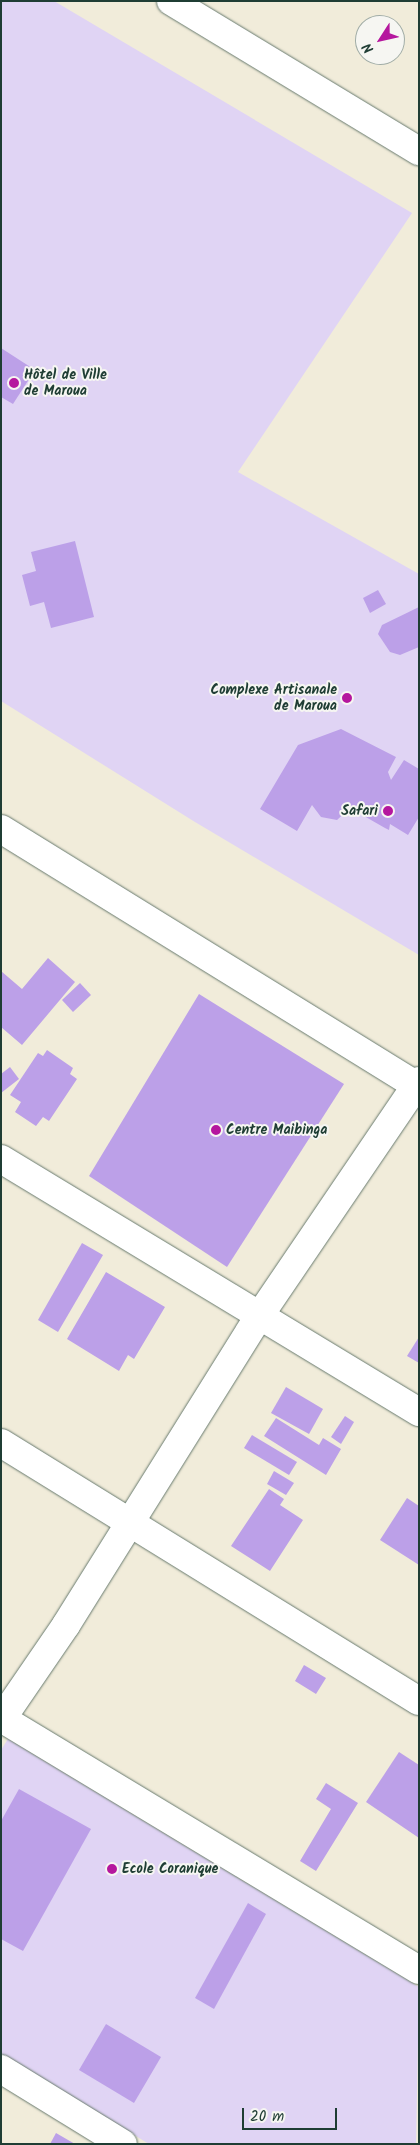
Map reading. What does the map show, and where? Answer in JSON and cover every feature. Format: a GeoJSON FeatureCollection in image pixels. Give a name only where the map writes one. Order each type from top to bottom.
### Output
{"type":"FeatureCollection","features":[{"type":"Feature","properties":{"kind":"street"},"geometry":{"type":"LineString","coordinates":[[171,1],[419,151]]}},
{"type":"Feature","properties":{"kind":"street"},"geometry":{"type":"LineString","coordinates":[[1,829],[418,1085],[260,1315],[129,1520],[66,1625],[2,1719],[419,1970]]}},
{"type":"Feature","properties":{"kind":"street"},"geometry":{"type":"LineString","coordinates":[[1,1159],[419,1412]]}},
{"type":"Feature","properties":{"kind":"street"},"geometry":{"type":"LineString","coordinates":[[1,1443],[129,1520],[419,1701]]}},
{"type":"Feature","properties":{"kind":"street"},"geometry":{"type":"LineString","coordinates":[[1,2069],[123,2144]]}},
{"type":"Feature","properties":{"kind":"shaded area"},"geometry":{"type":"Polygon","coordinates":[[[1,1],[54,1],[412,213],[238,472],[419,574],[419,955],[195,822],[1,701],[1,1]]]}},
{"type":"Feature","properties":{"kind":"shaded area","name":"Ecole Coranique"},"geometry":{"type":"Polygon","coordinates":[[[8,1739],[419,1987],[416,2144],[149,2144],[1,2054],[1,1750],[8,1739]]]}},
{"type":"Feature","properties":{"kind":"building","name":"Hôtel de Ville de Maroua"},"geometry":{"type":"Polygon","coordinates":[[[1,348],[35,370],[13,404],[1,397],[1,348]]]}},
{"type":"Feature","properties":{"kind":"building"},"geometry":{"type":"Polygon","coordinates":[[[75,541],[94,617],[51,628],[44,602],[30,606],[22,575],[36,571],[31,552],[75,541]]]}},
{"type":"Feature","properties":{"kind":"building"},"geometry":{"type":"Polygon","coordinates":[[[378,590],[386,604],[370,613],[363,598],[378,590]]]}},
{"type":"Feature","properties":{"kind":"building"},"geometry":{"type":"Polygon","coordinates":[[[419,607],[419,647],[400,655],[390,652],[378,634],[382,625],[419,607]]]}},
{"type":"Feature","properties":{"kind":"building"},"geometry":{"type":"Polygon","coordinates":[[[341,729],[396,757],[388,772],[391,780],[404,760],[419,769],[419,817],[408,835],[390,824],[389,830],[350,808],[337,820],[321,817],[312,805],[297,831],[260,809],[298,745],[341,729]]]}},
{"type":"Feature","properties":{"kind":"building"},"geometry":{"type":"Polygon","coordinates":[[[48,958],[75,982],[22,1045],[1,1027],[1,971],[22,989],[48,958]]]}},
{"type":"Feature","properties":{"kind":"building"},"geometry":{"type":"Polygon","coordinates":[[[80,983],[91,995],[73,1012],[62,1000],[80,983]]]}},
{"type":"Feature","properties":{"kind":"building","name":"Centre Maibinga"},"geometry":{"type":"Polygon","coordinates":[[[199,994],[344,1084],[227,1267],[89,1176],[199,994]]]}},
{"type":"Feature","properties":{"kind":"building"},"geometry":{"type":"Polygon","coordinates":[[[47,1050],[73,1068],[70,1074],[77,1079],[49,1121],[43,1117],[36,1126],[15,1112],[21,1102],[10,1095],[38,1053],[43,1056],[47,1050]]]}},
{"type":"Feature","properties":{"kind":"building"},"geometry":{"type":"Polygon","coordinates":[[[10,1067],[19,1079],[1,1093],[1,1074],[10,1067]]]}},
{"type":"Feature","properties":{"kind":"building"},"geometry":{"type":"Polygon","coordinates":[[[82,1243],[103,1255],[58,1332],[38,1320],[82,1243]]]}},
{"type":"Feature","properties":{"kind":"building"},"geometry":{"type":"Polygon","coordinates":[[[106,1272],[165,1307],[134,1359],[128,1355],[119,1371],[67,1339],[106,1272]]]}},
{"type":"Feature","properties":{"kind":"building"},"geometry":{"type":"Polygon","coordinates":[[[419,1337],[419,1363],[407,1356],[419,1337]]]}},
{"type":"Feature","properties":{"kind":"building"},"geometry":{"type":"Polygon","coordinates":[[[286,1387],[323,1409],[309,1434],[271,1413],[286,1387]]]}},
{"type":"Feature","properties":{"kind":"building"},"geometry":{"type":"Polygon","coordinates":[[[345,1416],[354,1422],[341,1444],[331,1437],[345,1416]]]}},
{"type":"Feature","properties":{"kind":"building"},"geometry":{"type":"Polygon","coordinates":[[[276,1418],[319,1445],[323,1438],[341,1449],[326,1475],[264,1436],[276,1418]]]}},
{"type":"Feature","properties":{"kind":"building"},"geometry":{"type":"Polygon","coordinates":[[[252,1435],[297,1462],[289,1475],[244,1448],[252,1435]]]}},
{"type":"Feature","properties":{"kind":"building"},"geometry":{"type":"Polygon","coordinates":[[[274,1471],[294,1483],[286,1495],[267,1484],[274,1471]]]}},
{"type":"Feature","properties":{"kind":"building"},"geometry":{"type":"Polygon","coordinates":[[[269,1489],[284,1499],[280,1505],[303,1520],[270,1571],[231,1546],[269,1489]]]}},
{"type":"Feature","properties":{"kind":"building"},"geometry":{"type":"Polygon","coordinates":[[[407,1498],[419,1506],[419,1565],[380,1540],[407,1498]]]}},
{"type":"Feature","properties":{"kind":"building"},"geometry":{"type":"Polygon","coordinates":[[[304,1665],[326,1678],[316,1694],[295,1681],[304,1665]]]}},
{"type":"Feature","properties":{"kind":"building"},"geometry":{"type":"Polygon","coordinates":[[[399,1752],[419,1765],[419,1838],[366,1802],[399,1752]]]}},
{"type":"Feature","properties":{"kind":"building"},"geometry":{"type":"Polygon","coordinates":[[[326,1783],[358,1803],[316,1871],[300,1861],[331,1809],[316,1799],[326,1783]]]}},
{"type":"Feature","properties":{"kind":"building"},"geometry":{"type":"Polygon","coordinates":[[[19,1789],[91,1829],[23,1951],[1,1939],[1,1821],[19,1789]]]}},
{"type":"Feature","properties":{"kind":"building"},"geometry":{"type":"Polygon","coordinates":[[[248,1903],[266,1914],[214,2009],[195,1998],[248,1903]]]}},
{"type":"Feature","properties":{"kind":"building"},"geometry":{"type":"Polygon","coordinates":[[[106,2024],[161,2057],[134,2103],[79,2070],[106,2024]]]}},
{"type":"Feature","properties":{"kind":"building"},"geometry":{"type":"Polygon","coordinates":[[[56,2133],[75,2144],[50,2144],[56,2133]]]}},
{"type":"Feature","properties":{"kind":"place","name":"Hôtel de Ville de Maroua"},"geometry":{"type":"Point","coordinates":[14,383]}},
{"type":"Feature","properties":{"kind":"place","name":"Complexe Artisanale de Maroua"},"geometry":{"type":"Point","coordinates":[347,698]}},
{"type":"Feature","properties":{"kind":"place","name":"Safari"},"geometry":{"type":"Point","coordinates":[388,811]}},
{"type":"Feature","properties":{"kind":"place","name":"Centre Maibinga"},"geometry":{"type":"Point","coordinates":[216,1130]}},
{"type":"Feature","properties":{"kind":"place","name":"Ecole Coranique"},"geometry":{"type":"Point","coordinates":[112,1869]}}]}
